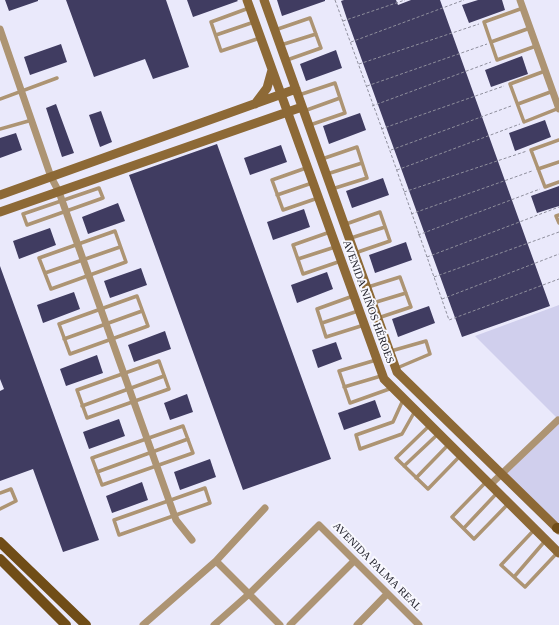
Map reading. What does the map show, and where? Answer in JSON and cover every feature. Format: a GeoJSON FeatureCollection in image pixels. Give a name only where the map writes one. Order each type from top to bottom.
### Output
{"type":"FeatureCollection","features":[{"type":"Feature","properties":{"kind":"main road","name":"AVENIDA NIÑOS HÉROES"},"geometry":{"type":"LineString","coordinates":[[264,0],[396,370],[558,528]]}},
{"type":"Feature","properties":{"kind":"main road","name":"AVENIDA NIÑOS HÉROES"},"geometry":{"type":"LineString","coordinates":[[249,4],[383,377],[392,388],[558,552]]}},
{"type":"Feature","properties":{"kind":"main road"},"geometry":{"type":"LineString","coordinates":[[255,104],[267,88],[272,70]]}},
{"type":"Feature","properties":{"kind":"main road"},"geometry":{"type":"LineString","coordinates":[[0,195],[255,104],[281,95],[297,92]]}},
{"type":"Feature","properties":{"kind":"main road"},"geometry":{"type":"LineString","coordinates":[[0,212],[61,196],[139,164],[287,112],[303,109]]}},
{"type":"Feature","properties":{"kind":"main road"},"geometry":{"type":"LineString","coordinates":[[205,122],[210,139]]}},
{"type":"Feature","properties":{"kind":"main road"},"geometry":{"type":"LineString","coordinates":[[133,148],[139,164]]}},
{"type":"Feature","properties":{"kind":"main road"},"geometry":{"type":"LineString","coordinates":[[331,233],[349,236]]}},
{"type":"Feature","properties":{"kind":"main road"},"geometry":{"type":"LineString","coordinates":[[383,377],[396,370]]}},
{"type":"Feature","properties":{"kind":"main road"},"geometry":{"type":"LineString","coordinates":[[0,542],[86,625]]}},
{"type":"Feature","properties":{"kind":"main road"},"geometry":{"type":"LineString","coordinates":[[0,559],[66,625]]}},
{"type":"Feature","properties":{"kind":"main road"},"geometry":{"type":"LineString","coordinates":[[40,600],[50,590]]}},
{"type":"Feature","properties":{"kind":"street"},"geometry":{"type":"LineString","coordinates":[[520,0],[559,109]]}},
{"type":"Feature","properties":{"kind":"street"},"geometry":{"type":"LineString","coordinates":[[0,29],[169,501],[175,515],[192,540]]}},
{"type":"Feature","properties":{"kind":"street"},"geometry":{"type":"LineString","coordinates":[[488,484],[501,474],[558,420]]}},
{"type":"Feature","properties":{"kind":"street"},"geometry":{"type":"LineString","coordinates":[[143,625],[216,561],[265,508]]}},
{"type":"Feature","properties":{"kind":"street","name":"AVENIDA PALMA REAL"},"geometry":{"type":"LineString","coordinates":[[249,594],[319,525],[419,625]]}},
{"type":"Feature","properties":{"kind":"street"},"geometry":{"type":"LineString","coordinates":[[216,561],[280,625]]}},
{"type":"Feature","properties":{"kind":"street"},"geometry":{"type":"LineString","coordinates":[[290,625],[354,561]]}},
{"type":"Feature","properties":{"kind":"street"},"geometry":{"type":"LineString","coordinates":[[214,625],[249,594]]}},
{"type":"Feature","properties":{"kind":"street"},"geometry":{"type":"LineString","coordinates":[[357,625],[387,594]]}},
{"type":"Feature","properties":{"kind":"lane"},"geometry":{"type":"LineString","coordinates":[[249,4],[211,22],[221,51],[261,37]]}},
{"type":"Feature","properties":{"kind":"lane"},"geometry":{"type":"LineString","coordinates":[[523,8],[484,22],[497,60],[536,46]]}},
{"type":"Feature","properties":{"kind":"lane"},"geometry":{"type":"LineString","coordinates":[[275,30],[310,18],[321,48],[286,61]]}},
{"type":"Feature","properties":{"kind":"lane"},"geometry":{"type":"LineString","coordinates":[[216,35],[255,22]]}},
{"type":"Feature","properties":{"kind":"lane"},"geometry":{"type":"LineString","coordinates":[[491,42],[530,28]]}},
{"type":"Feature","properties":{"kind":"lane"},"geometry":{"type":"LineString","coordinates":[[280,46],[316,34]]}},
{"type":"Feature","properties":{"kind":"lane"},"geometry":{"type":"LineString","coordinates":[[545,72],[510,84],[524,122],[559,109]]}},
{"type":"Feature","properties":{"kind":"lane"},"geometry":{"type":"LineString","coordinates":[[0,99],[57,78]]}},
{"type":"Feature","properties":{"kind":"lane"},"geometry":{"type":"LineString","coordinates":[[297,92],[335,83],[345,113],[309,126]]}},
{"type":"Feature","properties":{"kind":"lane"},"geometry":{"type":"LineString","coordinates":[[518,104],[553,91]]}},
{"type":"Feature","properties":{"kind":"lane"},"geometry":{"type":"LineString","coordinates":[[303,109],[340,98]]}},
{"type":"Feature","properties":{"kind":"lane"},"geometry":{"type":"LineString","coordinates":[[0,129],[32,120]]}},
{"type":"Feature","properties":{"kind":"lane"},"geometry":{"type":"LineString","coordinates":[[559,140],[531,150],[545,187],[559,182]]}},
{"type":"Feature","properties":{"kind":"lane"},"geometry":{"type":"LineString","coordinates":[[321,159],[357,147],[367,178],[332,189]]}},
{"type":"Feature","properties":{"kind":"lane"},"geometry":{"type":"LineString","coordinates":[[538,169],[559,162]]}},
{"type":"Feature","properties":{"kind":"lane"},"geometry":{"type":"LineString","coordinates":[[327,175],[362,163]]}},
{"type":"Feature","properties":{"kind":"lane"},"geometry":{"type":"LineString","coordinates":[[307,168],[272,180],[277,195],[283,210],[318,198]]}},
{"type":"Feature","properties":{"kind":"lane"},"geometry":{"type":"LineString","coordinates":[[277,195],[313,183]]}},
{"type":"Feature","properties":{"kind":"lane"},"geometry":{"type":"LineString","coordinates":[[99,188],[103,198],[66,211],[27,225],[23,214],[61,196],[99,188]]}},
{"type":"Feature","properties":{"kind":"lane"},"geometry":{"type":"LineString","coordinates":[[344,224],[380,212],[390,241],[355,253]]}},
{"type":"Feature","properties":{"kind":"lane"},"geometry":{"type":"LineString","coordinates":[[559,215],[556,216],[559,223]]}},
{"type":"Feature","properties":{"kind":"lane"},"geometry":{"type":"LineString","coordinates":[[349,236],[385,227]]}},
{"type":"Feature","properties":{"kind":"lane"},"geometry":{"type":"LineString","coordinates":[[115,231],[120,247],[126,262],[50,289],[39,258],[115,231]]}},
{"type":"Feature","properties":{"kind":"lane"},"geometry":{"type":"LineString","coordinates":[[331,233],[293,245],[304,274],[341,261]]}},
{"type":"Feature","properties":{"kind":"lane"},"geometry":{"type":"LineString","coordinates":[[298,259],[336,246]]}},
{"type":"Feature","properties":{"kind":"lane"},"geometry":{"type":"LineString","coordinates":[[45,272],[120,247]]}},
{"type":"Feature","properties":{"kind":"lane"},"geometry":{"type":"LineString","coordinates":[[367,287],[400,276],[411,307],[378,318]]}},
{"type":"Feature","properties":{"kind":"lane"},"geometry":{"type":"LineString","coordinates":[[373,303],[406,293]]}},
{"type":"Feature","properties":{"kind":"lane"},"geometry":{"type":"LineString","coordinates":[[137,296],[148,326],[70,354],[59,324],[100,310],[137,296]]}},
{"type":"Feature","properties":{"kind":"lane"},"geometry":{"type":"LineString","coordinates":[[354,296],[317,309],[326,337],[364,325]]}},
{"type":"Feature","properties":{"kind":"lane"},"geometry":{"type":"LineString","coordinates":[[64,338],[142,311]]}},
{"type":"Feature","properties":{"kind":"lane"},"geometry":{"type":"LineString","coordinates":[[322,323],[359,311]]}},
{"type":"Feature","properties":{"kind":"lane"},"geometry":{"type":"LineString","coordinates":[[390,352],[426,341],[430,354],[396,370]]}},
{"type":"Feature","properties":{"kind":"lane"},"geometry":{"type":"LineString","coordinates":[[377,360],[339,371],[350,403],[392,388]]}},
{"type":"Feature","properties":{"kind":"lane"},"geometry":{"type":"LineString","coordinates":[[159,361],[164,376],[169,389],[87,418],[77,390],[159,361]]}},
{"type":"Feature","properties":{"kind":"lane"},"geometry":{"type":"LineString","coordinates":[[82,406],[164,376]]}},
{"type":"Feature","properties":{"kind":"lane"},"geometry":{"type":"LineString","coordinates":[[344,387],[383,377]]}},
{"type":"Feature","properties":{"kind":"lane"},"geometry":{"type":"LineString","coordinates":[[404,399],[393,422],[356,435],[360,449],[402,434],[415,411]]}},
{"type":"Feature","properties":{"kind":"lane"},"geometry":{"type":"LineString","coordinates":[[430,425],[396,458],[428,489],[460,456]]}},
{"type":"Feature","properties":{"kind":"lane"},"geometry":{"type":"LineString","coordinates":[[183,426],[188,439],[193,453],[102,485],[92,458],[183,426]]}},
{"type":"Feature","properties":{"kind":"lane"},"geometry":{"type":"LineString","coordinates":[[404,466],[438,434]]}},
{"type":"Feature","properties":{"kind":"lane"},"geometry":{"type":"LineString","coordinates":[[97,472],[188,439]]}},
{"type":"Feature","properties":{"kind":"lane"},"geometry":{"type":"LineString","coordinates":[[416,478],[448,444]]}},
{"type":"Feature","properties":{"kind":"lane"},"geometry":{"type":"LineString","coordinates":[[488,484],[452,517],[474,539],[509,504]]}},
{"type":"Feature","properties":{"kind":"lane"},"geometry":{"type":"LineString","coordinates":[[205,488],[210,503],[175,515],[119,535],[114,520],[205,488]]}},
{"type":"Feature","properties":{"kind":"lane"},"geometry":{"type":"LineString","coordinates":[[0,493],[11,489],[16,502],[0,509]]}},
{"type":"Feature","properties":{"kind":"lane"},"geometry":{"type":"LineString","coordinates":[[464,528],[498,493]]}},
{"type":"Feature","properties":{"kind":"lane"},"geometry":{"type":"LineString","coordinates":[[535,529],[501,565],[525,587],[558,552]]}},
{"type":"Feature","properties":{"kind":"lane"},"geometry":{"type":"LineString","coordinates":[[514,577],[546,540]]}},
{"type":"Feature","properties":{"kind":"path"},"geometry":{"type":"LineString","coordinates":[[335,0],[351,42],[372,106],[397,170],[418,235],[449,320],[559,279]]}},
{"type":"Feature","properties":{"kind":"path"},"geometry":{"type":"LineString","coordinates":[[342,21],[405,0]]}},
{"type":"Feature","properties":{"kind":"path"},"geometry":{"type":"LineString","coordinates":[[351,42],[464,0]]}},
{"type":"Feature","properties":{"kind":"path"},"geometry":{"type":"LineString","coordinates":[[358,64],[484,22]]}},
{"type":"Feature","properties":{"kind":"path"},"geometry":{"type":"LineString","coordinates":[[366,86],[491,42]]}},
{"type":"Feature","properties":{"kind":"path"},"geometry":{"type":"LineString","coordinates":[[372,106],[497,60]]}},
{"type":"Feature","properties":{"kind":"path"},"geometry":{"type":"LineString","coordinates":[[381,129],[510,84]]}},
{"type":"Feature","properties":{"kind":"path"},"geometry":{"type":"LineString","coordinates":[[390,151],[518,104]]}},
{"type":"Feature","properties":{"kind":"path"},"geometry":{"type":"LineString","coordinates":[[397,170],[524,122]]}},
{"type":"Feature","properties":{"kind":"path"},"geometry":{"type":"LineString","coordinates":[[404,192],[531,150]]}},
{"type":"Feature","properties":{"kind":"path"},"geometry":{"type":"LineString","coordinates":[[411,214],[538,169]]}},
{"type":"Feature","properties":{"kind":"path"},"geometry":{"type":"LineString","coordinates":[[418,235],[545,187]]}},
{"type":"Feature","properties":{"kind":"path"},"geometry":{"type":"LineString","coordinates":[[427,257],[559,207]]}},
{"type":"Feature","properties":{"kind":"path"},"geometry":{"type":"LineString","coordinates":[[434,277],[559,232]]}},
{"type":"Feature","properties":{"kind":"path"},"geometry":{"type":"LineString","coordinates":[[442,299],[559,254]]}},
{"type":"Feature","properties":{"kind":"shaded area"},"geometry":{"type":"Polygon","coordinates":[[[559,305],[559,527],[501,475],[558,419],[475,336],[559,305]]]}},
{"type":"Feature","properties":{"kind":"building"},"geometry":{"type":"Polygon","coordinates":[[[5,0],[38,0],[38,1],[9,11],[5,0]]]}},
{"type":"Feature","properties":{"kind":"building"},"geometry":{"type":"Polygon","coordinates":[[[66,0],[166,0],[189,67],[153,79],[145,59],[94,77],[66,0]]]}},
{"type":"Feature","properties":{"kind":"building"},"geometry":{"type":"Polygon","coordinates":[[[187,0],[237,0],[238,1],[193,17],[187,0]]]}},
{"type":"Feature","properties":{"kind":"building"},"geometry":{"type":"Polygon","coordinates":[[[277,0],[325,0],[325,1],[282,16],[277,0]]]}},
{"type":"Feature","properties":{"kind":"building"},"geometry":{"type":"Polygon","coordinates":[[[396,0],[398,5],[411,0],[440,0],[550,306],[462,337],[347,19],[341,1],[396,0]]]}},
{"type":"Feature","properties":{"kind":"building"},"geometry":{"type":"Polygon","coordinates":[[[478,0],[502,0],[505,10],[469,23],[462,5],[478,0]]]}},
{"type":"Feature","properties":{"kind":"building"},"geometry":{"type":"Polygon","coordinates":[[[61,44],[67,62],[30,75],[24,57],[61,44]]]}},
{"type":"Feature","properties":{"kind":"building"},"geometry":{"type":"Polygon","coordinates":[[[336,50],[342,68],[306,81],[300,64],[336,50]]]}},
{"type":"Feature","properties":{"kind":"building"},"geometry":{"type":"Polygon","coordinates":[[[522,56],[528,74],[491,87],[485,70],[522,56]]]}},
{"type":"Feature","properties":{"kind":"building"},"geometry":{"type":"Polygon","coordinates":[[[56,104],[74,153],[62,157],[46,108],[56,104]]]}},
{"type":"Feature","properties":{"kind":"building"},"geometry":{"type":"Polygon","coordinates":[[[101,111],[112,142],[100,147],[89,115],[101,111]]]}},
{"type":"Feature","properties":{"kind":"building"},"geometry":{"type":"Polygon","coordinates":[[[360,113],[366,130],[329,144],[323,126],[360,113]]]}},
{"type":"Feature","properties":{"kind":"building"},"geometry":{"type":"Polygon","coordinates":[[[545,120],[551,137],[515,151],[509,133],[545,120]]]}},
{"type":"Feature","properties":{"kind":"building"},"geometry":{"type":"Polygon","coordinates":[[[16,133],[22,150],[0,158],[0,138],[16,133]]]}},
{"type":"Feature","properties":{"kind":"building"},"geometry":{"type":"Polygon","coordinates":[[[217,144],[331,459],[243,490],[129,175],[217,144]]]}},
{"type":"Feature","properties":{"kind":"building"},"geometry":{"type":"Polygon","coordinates":[[[281,145],[287,162],[250,175],[244,158],[281,145]]]}},
{"type":"Feature","properties":{"kind":"building"},"geometry":{"type":"Polygon","coordinates":[[[383,178],[389,195],[352,208],[346,191],[383,178]]]}},
{"type":"Feature","properties":{"kind":"building"},"geometry":{"type":"Polygon","coordinates":[[[559,186],[559,206],[537,213],[531,196],[559,186]]]}},
{"type":"Feature","properties":{"kind":"building"},"geometry":{"type":"Polygon","coordinates":[[[118,203],[125,221],[88,234],[82,217],[118,203]]]}},
{"type":"Feature","properties":{"kind":"building"},"geometry":{"type":"Polygon","coordinates":[[[304,209],[310,227],[273,240],[267,222],[304,209]]]}},
{"type":"Feature","properties":{"kind":"building"},"geometry":{"type":"Polygon","coordinates":[[[50,228],[56,245],[19,259],[13,241],[50,228]]]}},
{"type":"Feature","properties":{"kind":"building"},"geometry":{"type":"Polygon","coordinates":[[[406,242],[412,260],[375,273],[369,255],[406,242]]]}},
{"type":"Feature","properties":{"kind":"building"},"geometry":{"type":"Polygon","coordinates":[[[0,266],[99,540],[63,552],[33,469],[0,481],[0,391],[4,389],[0,379],[0,266]]]}},
{"type":"Feature","properties":{"kind":"building"},"geometry":{"type":"Polygon","coordinates":[[[141,268],[147,285],[110,298],[104,281],[141,268]]]}},
{"type":"Feature","properties":{"kind":"building"},"geometry":{"type":"Polygon","coordinates":[[[327,272],[333,289],[297,303],[291,285],[327,272]]]}},
{"type":"Feature","properties":{"kind":"building"},"geometry":{"type":"Polygon","coordinates":[[[74,292],[80,309],[43,323],[37,305],[74,292]]]}},
{"type":"Feature","properties":{"kind":"building"},"geometry":{"type":"Polygon","coordinates":[[[429,306],[435,323],[398,337],[392,319],[429,306]]]}},
{"type":"Feature","properties":{"kind":"building"},"geometry":{"type":"Polygon","coordinates":[[[165,331],[171,349],[134,362],[128,345],[165,331]]]}},
{"type":"Feature","properties":{"kind":"building"},"geometry":{"type":"Polygon","coordinates":[[[336,342],[342,359],[318,368],[312,350],[336,342]]]}},
{"type":"Feature","properties":{"kind":"building"},"geometry":{"type":"Polygon","coordinates":[[[97,355],[103,373],[66,386],[60,369],[97,355]]]}},
{"type":"Feature","properties":{"kind":"building"},"geometry":{"type":"Polygon","coordinates":[[[187,394],[193,412],[170,420],[164,403],[187,394]]]}},
{"type":"Feature","properties":{"kind":"building"},"geometry":{"type":"Polygon","coordinates":[[[375,400],[381,417],[344,430],[338,413],[375,400]]]}},
{"type":"Feature","properties":{"kind":"building"},"geometry":{"type":"Polygon","coordinates":[[[119,419],[125,436],[89,449],[83,432],[119,419]]]}},
{"type":"Feature","properties":{"kind":"building"},"geometry":{"type":"Polygon","coordinates":[[[210,459],[216,477],[180,490],[174,472],[210,459]]]}},
{"type":"Feature","properties":{"kind":"building"},"geometry":{"type":"Polygon","coordinates":[[[142,482],[148,500],[112,513],[106,496],[142,482]]]}}]}
